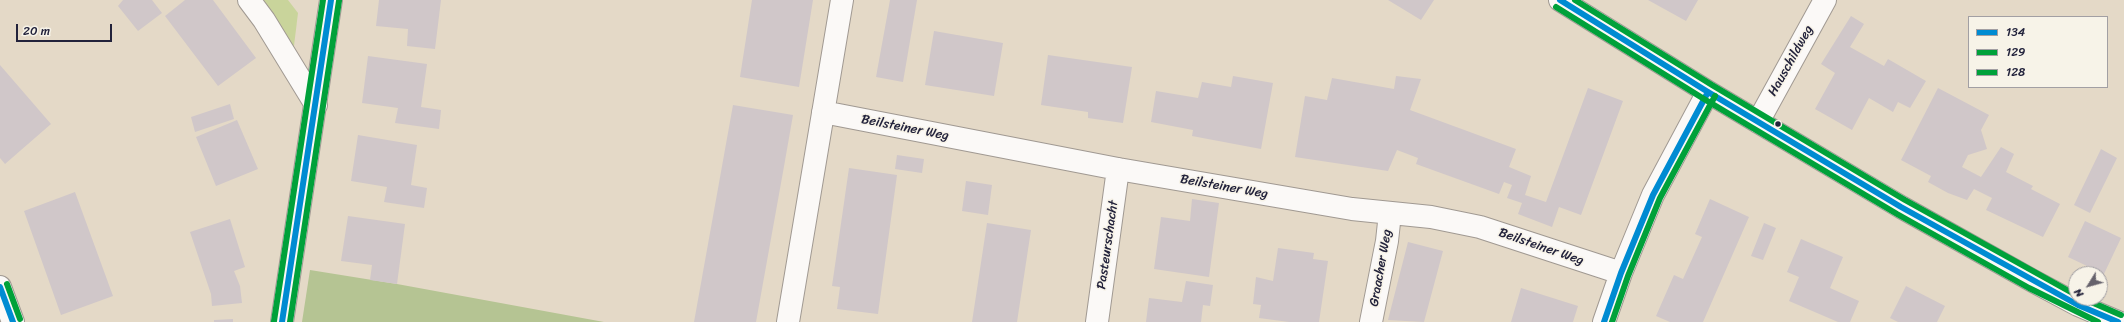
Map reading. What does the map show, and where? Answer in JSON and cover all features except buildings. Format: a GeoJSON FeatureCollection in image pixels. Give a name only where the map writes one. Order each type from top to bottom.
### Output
{"type":"FeatureCollection","features":[{"type":"Feature","properties":{"kind":"street"},"geometry":{"type":"LineString","coordinates":[[248,0],[264,20],[316,106]]}},
{"type":"Feature","properties":{"kind":"street"},"geometry":{"type":"LineString","coordinates":[[282,322],[316,106],[329,0]]}},
{"type":"Feature","properties":{"kind":"street"},"geometry":{"type":"LineString","coordinates":[[788,322],[842,0]]}},
{"type":"Feature","properties":{"kind":"street"},"geometry":{"type":"LineString","coordinates":[[1560,0],[1708,92],[1902,207],[2078,305],[2118,322]]}},
{"type":"Feature","properties":{"kind":"street","name":"Hauschildweg"},"geometry":{"type":"LineString","coordinates":[[1758,122],[1825,0]]}},
{"type":"Feature","properties":{"kind":"street"},"geometry":{"type":"LineString","coordinates":[[1604,322],[1620,273],[1653,194],[1708,92]]}},
{"type":"Feature","properties":{"kind":"street","name":"Beilsteiner Weg"},"geometry":{"type":"LineString","coordinates":[[823,112],[1118,169],[1352,209],[1431,217],[1480,226],[1620,273]]}},
{"type":"Feature","properties":{"kind":"street","name":"Pasteurschacht"},"geometry":{"type":"LineString","coordinates":[[1097,322],[1118,169]]}},
{"type":"Feature","properties":{"kind":"street","name":"Graacher Weg"},"geometry":{"type":"LineString","coordinates":[[1371,322],[1387,241],[1390,213]]}},
{"type":"Feature","properties":{"kind":"street"},"geometry":{"type":"LineString","coordinates":[[0,287],[13,322]]}},
{"type":"Feature","properties":{"kind":"green space"},"geometry":{"type":"Polygon","coordinates":[[[259,0],[288,0],[298,13],[293,54],[259,0]]]}},
{"type":"Feature","properties":{"kind":"green space"},"geometry":{"type":"Polygon","coordinates":[[[310,270],[397,284],[604,322],[302,322],[310,270]]]}},
{"type":"Feature","properties":{"kind":"transit line","name":"128"},"geometry":{"type":"LineString","coordinates":[[274,321],[323,0]]}},
{"type":"Feature","properties":{"kind":"transit line","name":"134"},"geometry":{"type":"LineString","coordinates":[[282,322],[331,0]]}},
{"type":"Feature","properties":{"kind":"transit line","name":"134"},"geometry":{"type":"LineString","coordinates":[[1560,0],[1708,92],[1901,207],[2078,305],[2118,322]]}},
{"type":"Feature","properties":{"kind":"transit line","name":"128"},"geometry":{"type":"LineString","coordinates":[[1575,0],[1712,85],[1905,200],[2068,291]]}},
{"type":"Feature","properties":{"kind":"transit line","name":"129"},"geometry":{"type":"LineString","coordinates":[[290,322],[339,1]]}},
{"type":"Feature","properties":{"kind":"transit line","name":"129"},"geometry":{"type":"LineString","coordinates":[[1556,7],[1704,99],[1897,214],[2029,288],[2098,322]]}},
{"type":"Feature","properties":{"kind":"transit line","name":"134"},"geometry":{"type":"LineString","coordinates":[[1604,322],[1621,273],[1653,195],[1708,92]]}},
{"type":"Feature","properties":{"kind":"transit line","name":"129"},"geometry":{"type":"LineString","coordinates":[[1612,322],[1628,276],[1660,198],[1715,96]]}},
{"type":"Feature","properties":{"kind":"transit line","name":"128"},"geometry":{"type":"LineString","coordinates":[[7,284],[20,319]]}},
{"type":"Feature","properties":{"kind":"transit line","name":"134"},"geometry":{"type":"LineString","coordinates":[[0,287],[13,322]]}},
{"type":"Feature","properties":{"kind":"transit line","name":"128"},"geometry":{"type":"LineString","coordinates":[[2100,306],[2121,315]]}}]}
